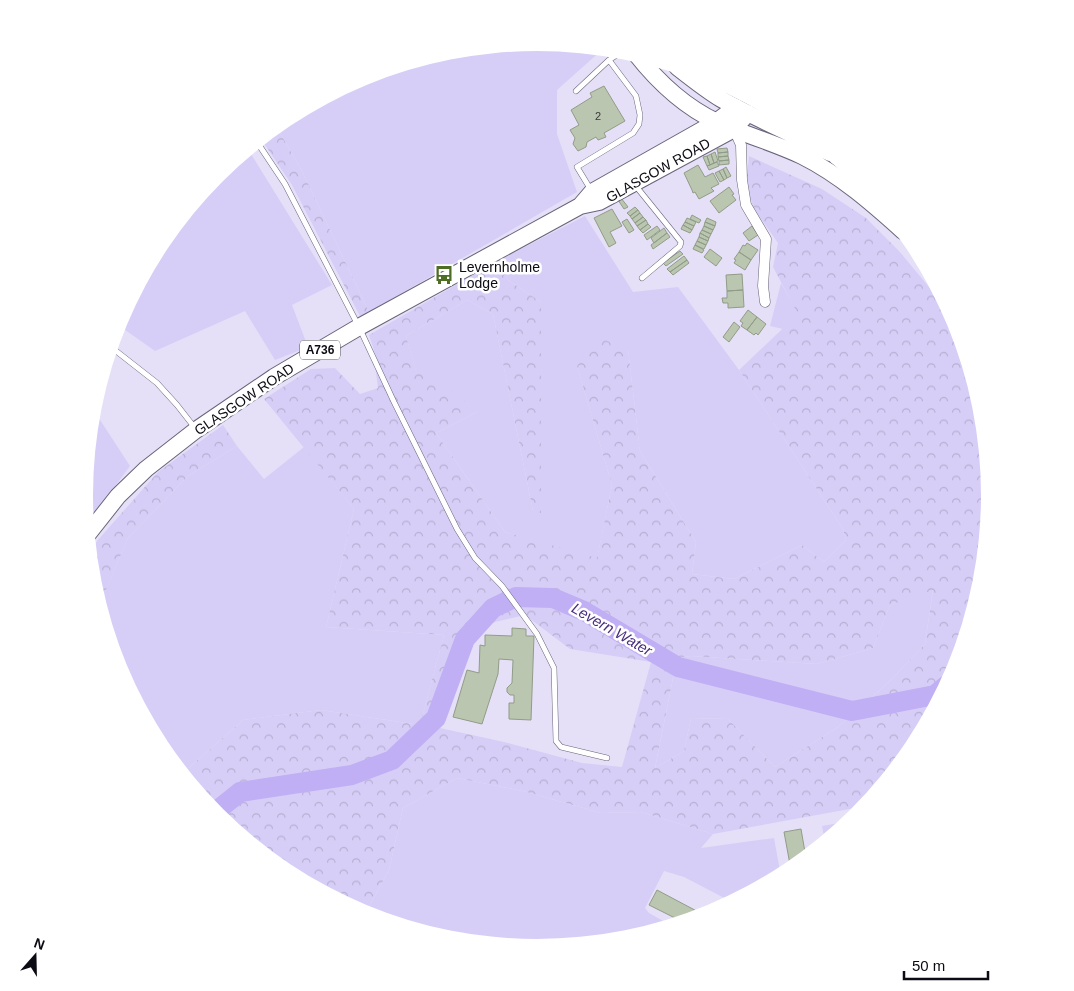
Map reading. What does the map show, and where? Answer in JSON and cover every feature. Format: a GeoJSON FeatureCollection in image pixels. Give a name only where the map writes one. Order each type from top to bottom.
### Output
{"type":"FeatureCollection","features":[{"type":"Feature","properties":{"kind":"main road"},"geometry":{"type":"LineString","coordinates":[[645,65],[661,83],[674,94],[716,122],[815,163],[863,194]]}},
{"type":"Feature","properties":{"kind":"main road"},"geometry":{"type":"LineString","coordinates":[[695,80],[742,110],[792,132]]}},
{"type":"Feature","properties":{"kind":"main road"},"geometry":{"type":"LineString","coordinates":[[734,129],[742,110]]}},
{"type":"Feature","properties":{"kind":"main road","name":"GLASGOW ROAD"},"geometry":{"type":"LineString","coordinates":[[94,526],[118,496],[146,470],[196,430],[274,377],[359,327],[630,178],[716,122],[742,110]]}},
{"type":"Feature","properties":{"kind":"main road","name":"GLASGOW ROAD"},"geometry":{"type":"LineString","coordinates":[[630,178],[734,129]]}},
{"type":"Feature","properties":{"kind":"street"},"geometry":{"type":"LineString","coordinates":[[734,129],[741,145],[742,180],[746,205],[766,239],[763,286],[765,302]]}},
{"type":"Feature","properties":{"kind":"lane"},"geometry":{"type":"LineString","coordinates":[[576,91],[612,58]]}},
{"type":"Feature","properties":{"kind":"lane"},"geometry":{"type":"LineString","coordinates":[[596,197],[577,167],[633,134],[640,124],[636,96],[609,60]]}},
{"type":"Feature","properties":{"kind":"lane"},"geometry":{"type":"LineString","coordinates":[[260,148],[285,184],[359,327],[457,528],[474,558],[502,586],[537,634],[554,668],[556,741],[561,747],[607,758]]}},
{"type":"Feature","properties":{"kind":"lane"},"geometry":{"type":"LineString","coordinates":[[630,178],[681,242],[680,246],[642,278]]}},
{"type":"Feature","properties":{"kind":"lane"},"geometry":{"type":"LineString","coordinates":[[116,352],[157,383],[196,430]]}},
{"type":"Feature","properties":{"kind":"green space"},"geometry":{"type":"Polygon","coordinates":[[[537,51],[596,55],[557,90],[557,134],[577,192],[369,312],[302,171],[280,133],[315,111],[367,85],[422,66],[479,55],[537,51]]]}},
{"type":"Feature","properties":{"kind":"green space"},"geometry":{"type":"Polygon","coordinates":[[[280,133],[302,171],[369,312],[361,318],[292,185],[265,145],[280,133]]]}},
{"type":"Feature","properties":{"kind":"green space"},"geometry":{"type":"Polygon","coordinates":[[[252,155],[332,285],[292,305],[308,347],[275,360],[245,311],[155,351],[125,330],[139,299],[152,273],[185,225],[223,181],[252,155]]]}},
{"type":"Feature","properties":{"kind":"green space"},"geometry":{"type":"Polygon","coordinates":[[[749,156],[822,189],[866,218],[899,251],[929,287],[958,353],[973,409],[980,466],[980,525],[973,582],[966,610],[947,666],[922,718],[889,766],[871,788],[852,808],[713,834],[641,812],[601,813],[523,791],[457,778],[403,808],[389,870],[369,907],[341,894],[290,865],[244,830],[223,810],[188,769],[243,720],[321,710],[420,725],[444,635],[326,627],[354,509],[264,399],[311,369],[335,368],[360,394],[378,388],[375,365],[378,363],[369,335],[499,260],[508,280],[541,302],[541,513],[533,511],[493,314],[467,300],[406,336],[417,374],[429,370],[477,412],[436,433],[505,532],[597,558],[612,485],[577,366],[600,338],[628,349],[640,451],[696,542],[692,574],[734,579],[802,545],[824,562],[846,540],[843,529],[739,370],[798,314],[773,267],[778,243],[754,209],[746,185],[749,156]],[[933,590],[890,605],[873,648],[817,664],[691,656],[677,658],[655,768],[684,751],[691,718],[728,719],[775,767],[838,727],[890,681],[925,644],[933,590]],[[525,615],[482,625],[454,688],[440,728],[504,742],[582,763],[622,767],[651,662],[570,649],[525,615]]]}},
{"type":"Feature","properties":{"kind":"green space"},"geometry":{"type":"Polygon","coordinates":[[[585,216],[633,292],[678,287],[739,370],[843,529],[846,540],[824,562],[802,545],[734,579],[692,574],[696,542],[640,451],[628,349],[577,366],[612,485],[597,559],[505,532],[436,433],[477,412],[417,375],[406,336],[467,300],[493,314],[533,511],[541,302],[508,280],[499,260],[585,216]]]}},
{"type":"Feature","properties":{"kind":"green space"},"geometry":{"type":"Polygon","coordinates":[[[781,283],[799,314],[783,329],[770,326],[781,283]]]}},
{"type":"Feature","properties":{"kind":"green space"},"geometry":{"type":"Polygon","coordinates":[[[100,419],[130,466],[94,515],[94,466],[100,419]]]}},
{"type":"Feature","properties":{"kind":"green space"},"geometry":{"type":"Polygon","coordinates":[[[223,425],[237,446],[188,476],[128,538],[104,594],[96,543],[158,472],[223,425]]]}},
{"type":"Feature","properties":{"kind":"green space"},"geometry":{"type":"Polygon","coordinates":[[[237,446],[264,479],[304,447],[354,509],[326,627],[444,635],[420,725],[321,710],[243,720],[188,769],[152,718],[139,692],[116,638],[104,594],[128,538],[188,476],[237,446]]]}},
{"type":"Feature","properties":{"kind":"green space"},"geometry":{"type":"Polygon","coordinates":[[[933,589],[925,644],[890,681],[838,727],[775,767],[728,719],[691,718],[684,751],[655,768],[677,658],[691,656],[817,664],[873,648],[890,605],[933,589]]]}},
{"type":"Feature","properties":{"kind":"green space"},"geometry":{"type":"Polygon","coordinates":[[[457,778],[523,791],[601,813],[641,812],[713,834],[701,848],[774,838],[779,868],[724,898],[684,877],[664,871],[645,908],[649,913],[664,921],[652,925],[595,936],[566,939],[508,939],[479,936],[422,925],[369,907],[389,870],[403,808],[457,778]]]}},
{"type":"Feature","properties":{"kind":"green space"},"geometry":{"type":"Polygon","coordinates":[[[837,823],[824,835],[822,826],[837,823]]]}},
{"type":"Feature","properties":{"kind":"building"},"geometry":{"type":"Polygon","coordinates":[[[604,86],[625,121],[604,133],[606,137],[598,140],[596,137],[587,142],[586,147],[578,151],[573,144],[575,138],[570,130],[579,125],[571,110],[592,97],[590,93],[604,86]]]}},
{"type":"Feature","properties":{"kind":"building"},"geometry":{"type":"Polygon","coordinates":[[[727,148],[728,152],[718,153],[717,149],[727,148]]]}},
{"type":"Feature","properties":{"kind":"building"},"geometry":{"type":"Polygon","coordinates":[[[715,152],[718,161],[714,163],[711,154],[715,152]]]}},
{"type":"Feature","properties":{"kind":"building"},"geometry":{"type":"Polygon","coordinates":[[[728,152],[728,156],[718,157],[718,153],[728,152]]]}},
{"type":"Feature","properties":{"kind":"building"},"geometry":{"type":"Polygon","coordinates":[[[711,154],[714,163],[710,165],[707,156],[711,154]]]}},
{"type":"Feature","properties":{"kind":"building"},"geometry":{"type":"Polygon","coordinates":[[[707,156],[710,165],[707,166],[703,157],[707,156]]]}},
{"type":"Feature","properties":{"kind":"building"},"geometry":{"type":"Polygon","coordinates":[[[728,156],[729,160],[719,161],[718,157],[728,156]]]}},
{"type":"Feature","properties":{"kind":"building"},"geometry":{"type":"Polygon","coordinates":[[[729,160],[729,164],[719,165],[719,161],[729,160]]]}},
{"type":"Feature","properties":{"kind":"building"},"geometry":{"type":"Polygon","coordinates":[[[717,162],[719,166],[709,170],[707,166],[717,162]]]}},
{"type":"Feature","properties":{"kind":"building"},"geometry":{"type":"Polygon","coordinates":[[[698,165],[705,177],[713,173],[719,184],[711,188],[714,191],[699,199],[695,192],[693,193],[684,173],[698,165]]]}},
{"type":"Feature","properties":{"kind":"building"},"geometry":{"type":"Polygon","coordinates":[[[726,167],[731,176],[727,178],[723,169],[726,167]]]}},
{"type":"Feature","properties":{"kind":"building"},"geometry":{"type":"Polygon","coordinates":[[[723,169],[727,178],[724,180],[719,171],[723,169]]]}},
{"type":"Feature","properties":{"kind":"building"},"geometry":{"type":"Polygon","coordinates":[[[719,171],[724,180],[720,182],[715,173],[719,171]]]}},
{"type":"Feature","properties":{"kind":"building"},"geometry":{"type":"Polygon","coordinates":[[[729,187],[736,200],[719,213],[710,201],[729,187]]]}},
{"type":"Feature","properties":{"kind":"building"},"geometry":{"type":"Polygon","coordinates":[[[621,198],[628,207],[624,209],[618,200],[621,198]]]}},
{"type":"Feature","properties":{"kind":"building"},"geometry":{"type":"Polygon","coordinates":[[[635,207],[638,210],[630,216],[627,213],[635,207]]]}},
{"type":"Feature","properties":{"kind":"building"},"geometry":{"type":"Polygon","coordinates":[[[612,209],[622,226],[610,232],[616,243],[609,247],[594,218],[612,209]]]}},
{"type":"Feature","properties":{"kind":"building"},"geometry":{"type":"Polygon","coordinates":[[[638,210],[640,213],[632,219],[630,216],[638,210]]]}},
{"type":"Feature","properties":{"kind":"building"},"geometry":{"type":"Polygon","coordinates":[[[640,213],[643,217],[635,223],[632,219],[640,213]]]}},
{"type":"Feature","properties":{"kind":"building"},"geometry":{"type":"Polygon","coordinates":[[[692,215],[701,220],[699,223],[690,219],[692,215]]]}},
{"type":"Feature","properties":{"kind":"building"},"geometry":{"type":"Polygon","coordinates":[[[643,217],[646,220],[637,226],[635,223],[643,217]]]}},
{"type":"Feature","properties":{"kind":"building"},"geometry":{"type":"Polygon","coordinates":[[[687,218],[696,222],[694,226],[685,222],[687,218]]]}},
{"type":"Feature","properties":{"kind":"building"},"geometry":{"type":"Polygon","coordinates":[[[707,218],[716,222],[715,226],[705,222],[707,218]]]}},
{"type":"Feature","properties":{"kind":"building"},"geometry":{"type":"Polygon","coordinates":[[[627,219],[634,230],[629,233],[622,222],[627,219]]]}},
{"type":"Feature","properties":{"kind":"building"},"geometry":{"type":"Polygon","coordinates":[[[646,220],[648,224],[640,230],[637,226],[646,220]]]}},
{"type":"Feature","properties":{"kind":"building"},"geometry":{"type":"Polygon","coordinates":[[[685,222],[694,226],[692,230],[683,225],[685,222]]]}},
{"type":"Feature","properties":{"kind":"building"},"geometry":{"type":"Polygon","coordinates":[[[705,222],[715,226],[713,230],[704,226],[705,222]]]}},
{"type":"Feature","properties":{"kind":"building"},"geometry":{"type":"Polygon","coordinates":[[[648,224],[651,227],[643,233],[640,230],[648,224]]]}},
{"type":"Feature","properties":{"kind":"building"},"geometry":{"type":"Polygon","coordinates":[[[683,225],[692,230],[690,233],[681,229],[683,225]]]}},
{"type":"Feature","properties":{"kind":"building"},"geometry":{"type":"Polygon","coordinates":[[[657,226],[660,230],[647,240],[644,235],[657,226]]]}},
{"type":"Feature","properties":{"kind":"building"},"geometry":{"type":"Polygon","coordinates":[[[704,226],[713,230],[711,234],[702,230],[704,226]]]}},
{"type":"Feature","properties":{"kind":"building"},"geometry":{"type":"Polygon","coordinates":[[[752,226],[758,235],[749,241],[743,233],[752,226]]]}},
{"type":"Feature","properties":{"kind":"building"},"geometry":{"type":"Polygon","coordinates":[[[664,228],[667,233],[654,243],[651,238],[664,228]]]}},
{"type":"Feature","properties":{"kind":"building"},"geometry":{"type":"Polygon","coordinates":[[[702,230],[711,234],[709,238],[700,233],[702,230]]]}},
{"type":"Feature","properties":{"kind":"building"},"geometry":{"type":"Polygon","coordinates":[[[667,233],[670,237],[653,249],[651,245],[667,233]]]}},
{"type":"Feature","properties":{"kind":"building"},"geometry":{"type":"Polygon","coordinates":[[[700,233],[709,238],[708,241],[699,237],[700,233]]]}},
{"type":"Feature","properties":{"kind":"building"},"geometry":{"type":"Polygon","coordinates":[[[699,237],[708,241],[706,245],[697,241],[699,237]]]}},
{"type":"Feature","properties":{"kind":"building"},"geometry":{"type":"Polygon","coordinates":[[[697,241],[706,245],[704,249],[695,245],[697,241]]]}},
{"type":"Feature","properties":{"kind":"building"},"geometry":{"type":"Polygon","coordinates":[[[747,243],[758,250],[751,260],[739,252],[743,245],[745,246],[747,243]]]}},
{"type":"Feature","properties":{"kind":"building"},"geometry":{"type":"Polygon","coordinates":[[[695,245],[704,250],[702,253],[693,249],[695,245]]]}},
{"type":"Feature","properties":{"kind":"building"},"geometry":{"type":"Polygon","coordinates":[[[710,249],[722,258],[716,266],[704,257],[710,249]]]}},
{"type":"Feature","properties":{"kind":"building"},"geometry":{"type":"Polygon","coordinates":[[[680,251],[683,254],[666,266],[663,263],[680,251]]]}},
{"type":"Feature","properties":{"kind":"building"},"geometry":{"type":"Polygon","coordinates":[[[739,252],[751,260],[745,270],[734,263],[736,260],[734,259],[739,252]]]}},
{"type":"Feature","properties":{"kind":"building"},"geometry":{"type":"Polygon","coordinates":[[[684,256],[687,260],[670,272],[667,269],[684,256]]]}},
{"type":"Feature","properties":{"kind":"building"},"geometry":{"type":"Polygon","coordinates":[[[687,260],[689,263],[673,275],[670,272],[687,260]]]}},
{"type":"Feature","properties":{"kind":"building"},"geometry":{"type":"Polygon","coordinates":[[[742,274],[743,290],[727,291],[726,275],[742,274]]]}},
{"type":"Feature","properties":{"kind":"building"},"geometry":{"type":"Polygon","coordinates":[[[743,290],[744,307],[728,308],[728,303],[723,303],[722,298],[727,298],[727,291],[743,290]]]}},
{"type":"Feature","properties":{"kind":"building"},"geometry":{"type":"Polygon","coordinates":[[[748,310],[757,317],[747,330],[741,326],[743,323],[740,321],[748,310]]]}},
{"type":"Feature","properties":{"kind":"building"},"geometry":{"type":"Polygon","coordinates":[[[757,317],[766,324],[758,335],[756,333],[754,335],[747,330],[757,317]]]}},
{"type":"Feature","properties":{"kind":"building"},"geometry":{"type":"Polygon","coordinates":[[[734,322],[740,327],[729,342],[723,337],[734,322]]]}},
{"type":"Feature","properties":{"kind":"building"},"geometry":{"type":"Polygon","coordinates":[[[512,628],[526,629],[526,636],[534,636],[531,720],[509,719],[509,703],[514,703],[514,695],[510,695],[507,692],[507,688],[512,683],[513,660],[499,659],[498,674],[482,724],[453,717],[467,670],[479,673],[480,645],[485,646],[485,635],[512,636],[512,628]]]}},
{"type":"Feature","properties":{"kind":"building"},"geometry":{"type":"Polygon","coordinates":[[[801,829],[805,850],[789,861],[784,832],[801,829]]]}},
{"type":"Feature","properties":{"kind":"building"},"geometry":{"type":"Polygon","coordinates":[[[657,890],[695,910],[675,918],[649,905],[657,890]]]}},
{"type":"Feature","properties":{"kind":"waterway","name":"Levern Water"},"geometry":{"type":"LineString","coordinates":[[221,808],[240,792],[352,775],[392,760],[436,718],[465,639],[493,608],[516,597],[553,598],[584,611],[678,667],[852,711],[933,695]]}},
{"type":"Feature","properties":{"kind":"place","name":"Levernholme Lodge"},"geometry":{"type":"Point","coordinates":[444,275]}}]}
